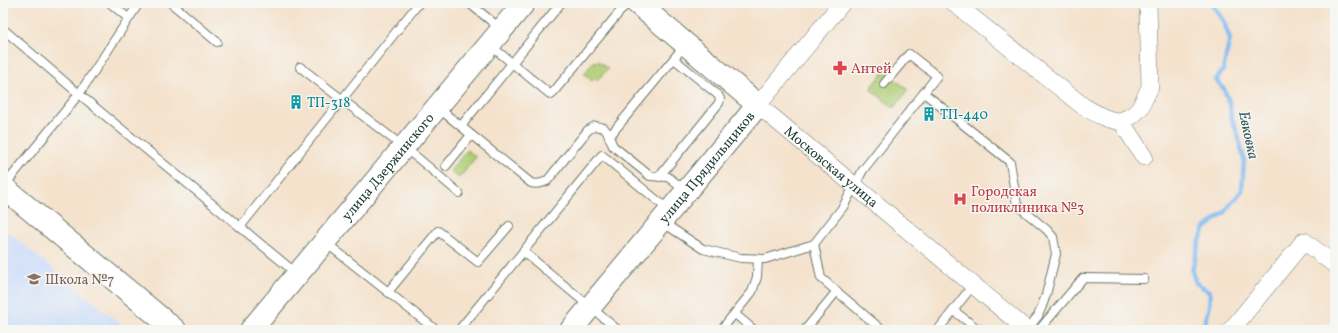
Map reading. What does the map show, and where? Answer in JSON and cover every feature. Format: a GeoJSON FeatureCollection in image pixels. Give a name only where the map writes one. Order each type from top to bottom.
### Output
{"type":"FeatureCollection","features":[{"type":"Feature","properties":{"kind":"street","name":"улица Дзержинского"},"geometry":{"type":"LineString","coordinates":[[251,330],[296,274],[524,3]]}},
{"type":"Feature","properties":{"kind":"street","name":"улица Прядильщиков"},"geometry":{"type":"LineString","coordinates":[[571,330],[842,3]]}},
{"type":"Feature","properties":{"kind":"street"},"geometry":{"type":"LineString","coordinates":[[954,3],[1083,106],[1114,121],[1121,121],[1133,115],[1140,108],[1150,87],[1148,3]]}},
{"type":"Feature","properties":{"kind":"street","name":"Московская улица"},"geometry":{"type":"LineString","coordinates":[[650,7],[680,51],[758,105],[1027,330]]}},
{"type":"Feature","properties":{"kind":"street"},"geometry":{"type":"LineString","coordinates":[[1121,121],[1144,157]]}},
{"type":"Feature","properties":{"kind":"street"},"geometry":{"type":"LineString","coordinates":[[3,187],[175,330]]}},
{"type":"Feature","properties":{"kind":"street"},"geometry":{"type":"LineString","coordinates":[[1231,330],[1304,241],[1335,265]]}},
{"type":"Feature","properties":{"kind":"lane"},"geometry":{"type":"LineString","coordinates":[[110,3],[128,18]]}},
{"type":"Feature","properties":{"kind":"lane"},"geometry":{"type":"LineString","coordinates":[[3,187],[79,94],[139,3]]}},
{"type":"Feature","properties":{"kind":"lane"},"geometry":{"type":"LineString","coordinates":[[171,3],[217,42]]}},
{"type":"Feature","properties":{"kind":"lane"},"geometry":{"type":"LineString","coordinates":[[240,227],[419,3]]}},
{"type":"Feature","properties":{"kind":"lane"},"geometry":{"type":"LineString","coordinates":[[469,3],[496,37],[512,63],[551,95],[627,3]]}},
{"type":"Feature","properties":{"kind":"lane"},"geometry":{"type":"LineString","coordinates":[[461,126],[561,3]]}},
{"type":"Feature","properties":{"kind":"lane"},"geometry":{"type":"LineString","coordinates":[[3,28],[79,94],[296,274]]}},
{"type":"Feature","properties":{"kind":"lane"},"geometry":{"type":"LineString","coordinates":[[609,136],[680,51],[718,95],[720,100],[659,176]]}},
{"type":"Feature","properties":{"kind":"lane"},"geometry":{"type":"LineString","coordinates":[[459,330],[602,156],[703,249],[741,258],[764,259],[814,244],[843,207],[863,170],[937,76],[909,54],[884,84]]}},
{"type":"Feature","properties":{"kind":"lane"},"geometry":{"type":"LineString","coordinates":[[300,66],[342,100],[404,146],[459,192]]}},
{"type":"Feature","properties":{"kind":"lane"},"geometry":{"type":"LineString","coordinates":[[924,93],[1010,162],[1017,205],[1047,230],[1053,237],[1056,254],[1046,295],[1040,313],[1027,330]]}},
{"type":"Feature","properties":{"kind":"lane"},"geometry":{"type":"LineString","coordinates":[[437,107],[531,183],[538,184],[547,180],[584,134],[591,127],[600,126],[604,128],[614,146],[650,176],[668,177],[686,191]]}},
{"type":"Feature","properties":{"kind":"lane"},"geometry":{"type":"LineString","coordinates":[[446,166],[472,135]]}},
{"type":"Feature","properties":{"kind":"lane"},"geometry":{"type":"LineString","coordinates":[[388,292],[438,231],[478,262],[509,226]]}},
{"type":"Feature","properties":{"kind":"lane"},"geometry":{"type":"LineString","coordinates":[[324,242],[436,330]]}},
{"type":"Feature","properties":{"kind":"lane"},"geometry":{"type":"LineString","coordinates":[[814,244],[821,278],[882,330]]}},
{"type":"Feature","properties":{"kind":"lane"},"geometry":{"type":"LineString","coordinates":[[524,252],[618,330]]}},
{"type":"Feature","properties":{"kind":"lane"},"geometry":{"type":"LineString","coordinates":[[721,330],[752,292],[757,278],[758,259]]}},
{"type":"Feature","properties":{"kind":"lane"},"geometry":{"type":"LineString","coordinates":[[1039,330],[1082,278],[1144,279]]}},
{"type":"Feature","properties":{"kind":"lane"},"geometry":{"type":"LineString","coordinates":[[938,330],[973,285]]}},
{"type":"Feature","properties":{"kind":"lane"},"geometry":{"type":"LineString","coordinates":[[805,330],[837,292]]}},
{"type":"Feature","properties":{"kind":"lane"},"geometry":{"type":"LineString","coordinates":[[954,311],[978,330]]}},
{"type":"Feature","properties":{"kind":"lane"},"geometry":{"type":"LineString","coordinates":[[735,314],[754,330]]}},
{"type":"Feature","properties":{"kind":"shaded area","name":"Школа №7"},"geometry":{"type":"Polygon","coordinates":[[[3,228],[128,330],[3,330],[3,228]]]}},
{"type":"Feature","properties":{"kind":"green space"},"geometry":{"type":"Polygon","coordinates":[[[594,61],[597,63],[598,61],[608,69],[596,81],[594,79],[592,81],[584,74],[594,61]]]}},
{"type":"Feature","properties":{"kind":"green space"},"geometry":{"type":"Polygon","coordinates":[[[885,71],[908,90],[894,108],[870,89],[885,71]]]}},
{"type":"Feature","properties":{"kind":"green space"},"geometry":{"type":"Polygon","coordinates":[[[467,150],[476,157],[459,178],[450,171],[467,150]]]}},
{"type":"Feature","properties":{"kind":"waterway","name":"Евковка"},"geometry":{"type":"LineString","coordinates":[[1203,330],[1209,308],[1210,292],[1196,283],[1192,271],[1199,243],[1205,228],[1225,212],[1242,190],[1244,160],[1238,135],[1231,116],[1230,104],[1224,89],[1216,80],[1223,70],[1230,39],[1223,20],[1211,3]]}},
{"type":"Feature","properties":{"kind":"place","name":"Антей"},"geometry":{"type":"Point","coordinates":[840,68]}},
{"type":"Feature","properties":{"kind":"place","name":"ТП-318"},"geometry":{"type":"Point","coordinates":[296,102]}},
{"type":"Feature","properties":{"kind":"place","name":"ТП-440"},"geometry":{"type":"Point","coordinates":[929,114]}},
{"type":"Feature","properties":{"kind":"place","name":"Городская поликлиника №3"},"geometry":{"type":"Point","coordinates":[960,199]}},
{"type":"Feature","properties":{"kind":"place","name":"Школа №7"},"geometry":{"type":"Point","coordinates":[34,279]}}]}
